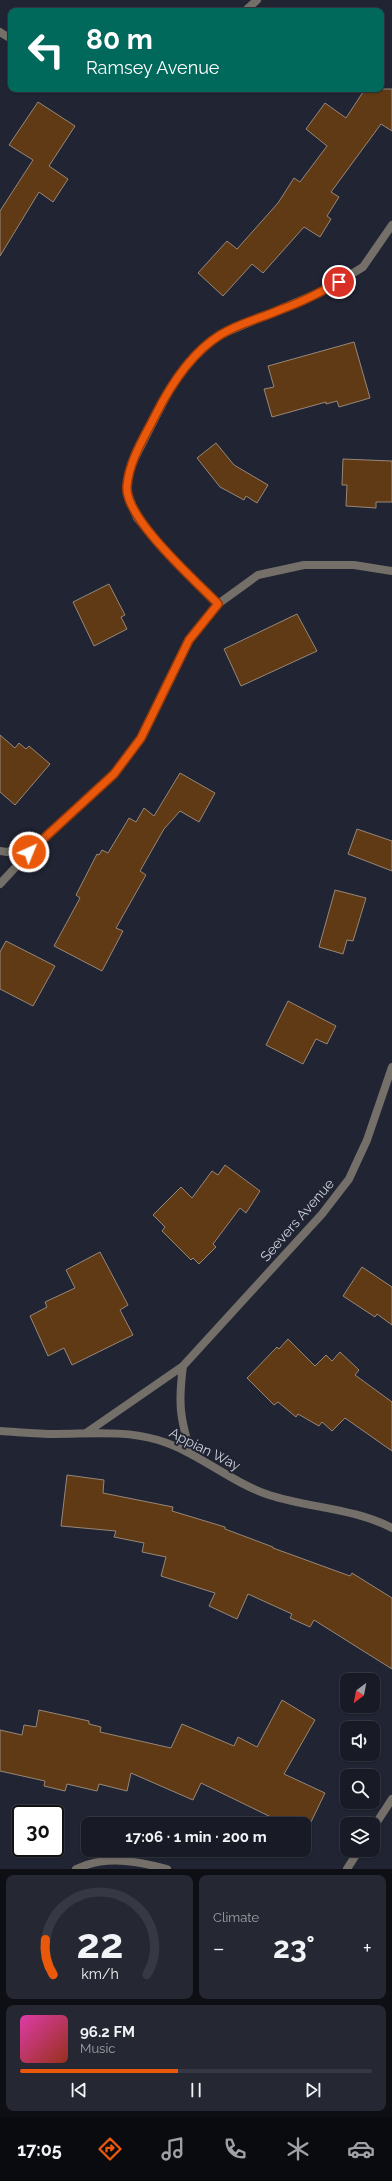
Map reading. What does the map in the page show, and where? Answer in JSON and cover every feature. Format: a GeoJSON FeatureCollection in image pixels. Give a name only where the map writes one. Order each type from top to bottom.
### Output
{"type":"FeatureCollection","features":[{"type":"Feature","properties":{"kind":"street"},"geometry":{"type":"LineString","coordinates":[[248,8],[256,0]]}},
{"type":"Feature","properties":{"kind":"street"},"geometry":{"type":"LineString","coordinates":[[218,604],[163,548],[137,518],[126,488],[131,466],[172,385],[188,363],[204,348],[220,335],[327,289],[364,267],[392,225]]}},
{"type":"Feature","properties":{"kind":"street"},"geometry":{"type":"LineString","coordinates":[[0,884],[39,842],[114,774],[141,738],[189,640],[218,604],[258,575],[304,565],[354,565],[392,571]]}},
{"type":"Feature","properties":{"kind":"street"},"geometry":{"type":"LineString","coordinates":[[0,851],[7,852],[39,842]]}},
{"type":"Feature","properties":{"kind":"street","name":"Seevers Avenue"},"geometry":{"type":"LineString","coordinates":[[86,1433],[182,1366],[322,1214],[349,1179],[367,1140],[392,1067]]}},
{"type":"Feature","properties":{"kind":"street"},"geometry":{"type":"LineString","coordinates":[[182,1366],[179,1397],[181,1423],[191,1454]]}},
{"type":"Feature","properties":{"kind":"street","name":"Appian Way"},"geometry":{"type":"LineString","coordinates":[[0,1431],[53,1434],[125,1434],[157,1440],[191,1454],[229,1476],[267,1494],[286,1500],[336,1509],[382,1523],[392,1528]]}},
{"type":"Feature","properties":{"kind":"street"},"geometry":{"type":"LineString","coordinates":[[380,1817],[392,1799]]}},
{"type":"Feature","properties":{"kind":"street"},"geometry":{"type":"LineString","coordinates":[[347,1869],[355,1857]]}},
{"type":"Feature","properties":{"kind":"street"},"geometry":{"type":"LineString","coordinates":[[76,1869],[108,1860],[138,1862],[167,1869]]}},
{"type":"Feature","properties":{"kind":"building"},"geometry":{"type":"Polygon","coordinates":[[[384,89],[392,89],[392,131],[381,124],[331,192],[339,197],[327,216],[331,219],[320,237],[304,227],[263,273],[252,264],[223,296],[198,273],[227,241],[237,249],[278,203],[294,178],[300,182],[327,146],[306,129],[325,103],[346,118],[363,92],[384,92],[384,89]]]}},
{"type":"Feature","properties":{"kind":"building"},"geometry":{"type":"Polygon","coordinates":[[[38,102],[75,126],[49,166],[68,179],[53,202],[39,192],[0,256],[0,211],[33,160],[9,145],[38,102]]]}},
{"type":"Feature","properties":{"kind":"building"},"geometry":{"type":"Polygon","coordinates":[[[354,342],[370,398],[339,407],[337,401],[326,404],[326,402],[272,417],[264,389],[274,387],[268,366],[354,342]]]}},
{"type":"Feature","properties":{"kind":"building"},"geometry":{"type":"Polygon","coordinates":[[[216,443],[234,465],[268,485],[257,503],[246,496],[244,500],[220,487],[197,458],[216,443]]]}},
{"type":"Feature","properties":{"kind":"building"},"geometry":{"type":"Polygon","coordinates":[[[343,459],[392,461],[392,502],[376,502],[376,508],[346,506],[347,485],[342,485],[343,459]]]}},
{"type":"Feature","properties":{"kind":"building"},"geometry":{"type":"Polygon","coordinates":[[[109,584],[125,615],[121,617],[127,629],[94,646],[73,602],[109,584]]]}},
{"type":"Feature","properties":{"kind":"building"},"geometry":{"type":"Polygon","coordinates":[[[297,614],[317,651],[241,686],[224,649],[297,614]]]}},
{"type":"Feature","properties":{"kind":"building"},"geometry":{"type":"Polygon","coordinates":[[[0,735],[15,748],[19,743],[26,749],[29,746],[50,764],[15,805],[0,792],[0,735]]]}},
{"type":"Feature","properties":{"kind":"building"},"geometry":{"type":"Polygon","coordinates":[[[180,773],[215,793],[199,822],[180,811],[164,829],[140,871],[146,875],[116,928],[123,931],[102,971],[54,946],[80,898],[76,895],[97,854],[99,855],[102,850],[108,853],[129,818],[136,822],[144,808],[154,816],[180,773]]]}},
{"type":"Feature","properties":{"kind":"building"},"geometry":{"type":"Polygon","coordinates":[[[357,829],[392,841],[392,871],[348,854],[357,829]]]}},
{"type":"Feature","properties":{"kind":"building"},"geometry":{"type":"Polygon","coordinates":[[[335,890],[366,898],[353,941],[347,940],[343,954],[319,947],[335,890]]]}},
{"type":"Feature","properties":{"kind":"building"},"geometry":{"type":"Polygon","coordinates":[[[6,941],[55,966],[33,1006],[0,989],[0,952],[6,941]]]}},
{"type":"Feature","properties":{"kind":"building"},"geometry":{"type":"Polygon","coordinates":[[[288,1001],[336,1026],[327,1044],[316,1039],[303,1064],[266,1045],[288,1001]]]}},
{"type":"Feature","properties":{"kind":"building"},"geometry":{"type":"Polygon","coordinates":[[[225,1165],[260,1191],[246,1213],[240,1208],[213,1244],[216,1247],[199,1264],[193,1258],[191,1260],[162,1231],[165,1227],[153,1215],[181,1187],[192,1198],[212,1171],[218,1175],[225,1165]]]}},
{"type":"Feature","properties":{"kind":"building"},"geometry":{"type":"Polygon","coordinates":[[[100,1252],[128,1305],[120,1310],[133,1335],[72,1365],[64,1348],[48,1356],[30,1316],[47,1307],[45,1302],[75,1288],[66,1270],[100,1252]]]}},
{"type":"Feature","properties":{"kind":"building"},"geometry":{"type":"Polygon","coordinates":[[[362,1267],[392,1287],[392,1325],[377,1314],[375,1317],[343,1296],[362,1267]]]}},
{"type":"Feature","properties":{"kind":"building"},"geometry":{"type":"Polygon","coordinates":[[[288,1339],[315,1366],[326,1355],[332,1361],[340,1352],[359,1370],[355,1375],[392,1402],[392,1451],[345,1418],[332,1431],[322,1422],[319,1426],[298,1414],[296,1417],[278,1402],[274,1405],[247,1378],[277,1347],[279,1349],[288,1339]]]}},
{"type":"Feature","properties":{"kind":"building"},"geometry":{"type":"Polygon","coordinates":[[[67,1475],[104,1480],[103,1493],[173,1507],[172,1511],[225,1527],[225,1529],[273,1548],[350,1576],[352,1573],[392,1598],[392,1669],[314,1620],[310,1627],[290,1618],[292,1614],[248,1594],[237,1619],[209,1606],[215,1593],[161,1576],[166,1557],[142,1552],[144,1543],[114,1537],[116,1531],[61,1526],[67,1475]]]}},
{"type":"Feature","properties":{"kind":"building"},"geometry":{"type":"Polygon","coordinates":[[[282,1700],[315,1720],[284,1774],[325,1793],[311,1822],[311,1817],[271,1817],[201,1783],[193,1800],[131,1773],[127,1791],[99,1784],[97,1791],[67,1784],[65,1791],[44,1786],[45,1781],[0,1771],[0,1730],[22,1735],[24,1725],[36,1727],[39,1710],[89,1721],[89,1724],[101,1727],[100,1732],[171,1748],[182,1724],[234,1746],[238,1737],[257,1747],[282,1700]]]}},
{"type":"Feature","properties":{"kind":"route"},"geometry":{"type":"LineString","coordinates":[[29,852],[114,774],[141,738],[189,640],[218,604],[163,548],[137,518],[126,488],[131,466],[172,385],[188,363],[220,335],[283,309],[339,282]]}}]}
